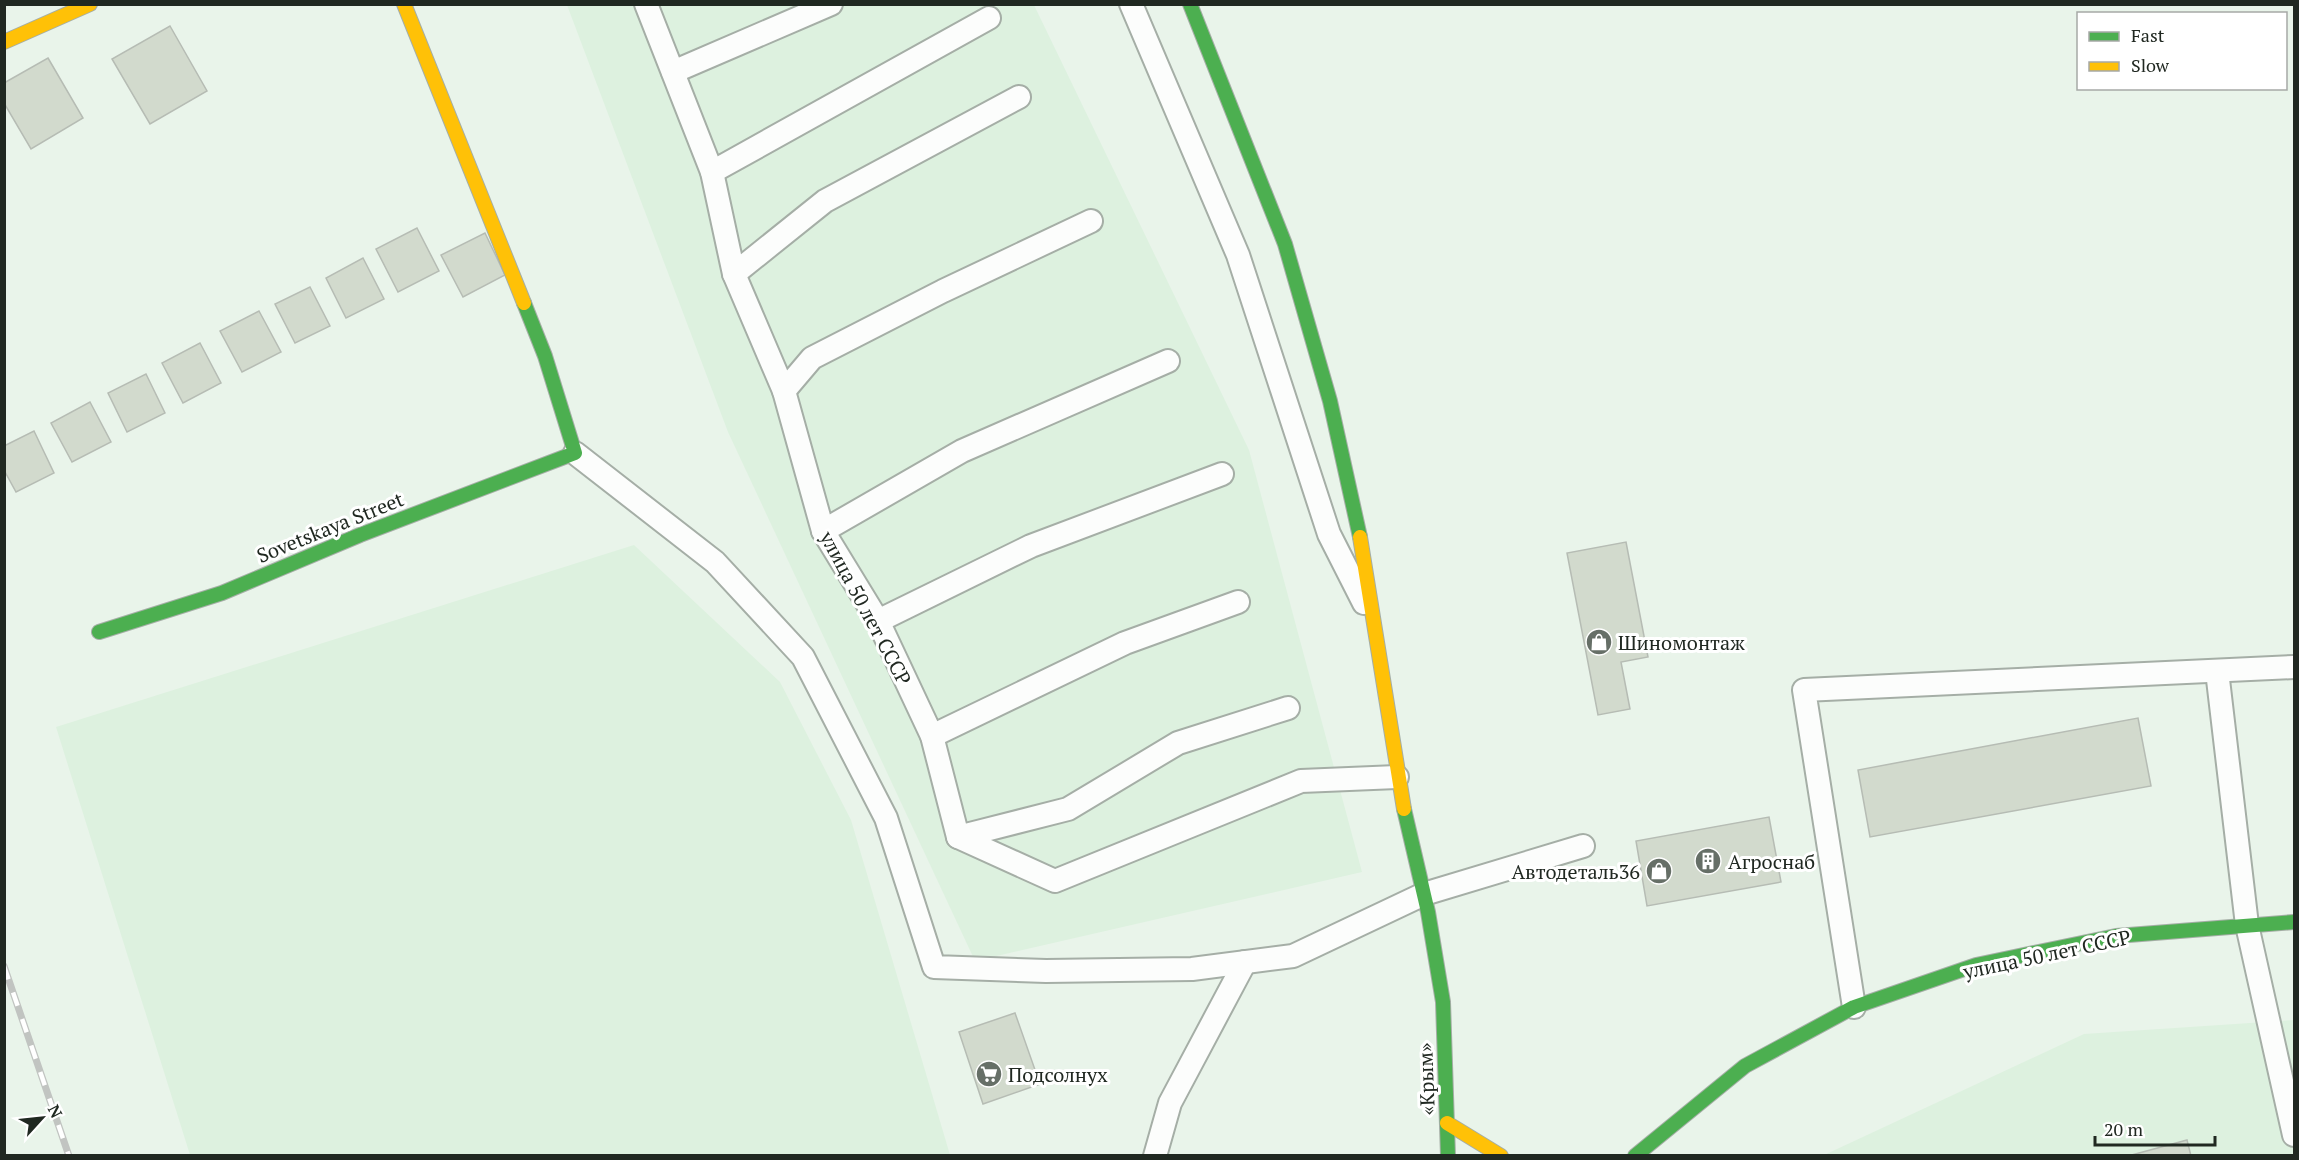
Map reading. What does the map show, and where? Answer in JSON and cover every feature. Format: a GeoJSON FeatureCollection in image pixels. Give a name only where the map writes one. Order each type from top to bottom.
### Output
{"type":"FeatureCollection","features":[{"type":"Feature","properties":{"kind":"main road"},"geometry":{"type":"LineString","coordinates":[[4,42],[90,4]]}},
{"type":"Feature","properties":{"kind":"main road"},"geometry":{"type":"LineString","coordinates":[[404,4],[545,356],[575,453]]}},
{"type":"Feature","properties":{"kind":"main road","name":"«Крым»"},"geometry":{"type":"LineString","coordinates":[[1190,4],[1285,244],[1330,401],[1376,627],[1397,777],[1424,894],[1443,1002],[1448,1155]]}},
{"type":"Feature","properties":{"kind":"main road","name":"Sovetskaya Street"},"geometry":{"type":"LineString","coordinates":[[99,632],[222,592],[360,535],[575,453]]}},
{"type":"Feature","properties":{"kind":"main road","name":"улица 50 лет СССР"},"geometry":{"type":"LineString","coordinates":[[1635,1155],[1745,1066],[1854,1007],[1976,965],[2116,936],[2295,922]]}},
{"type":"Feature","properties":{"kind":"main road"},"geometry":{"type":"LineString","coordinates":[[1447,1123],[1501,1155]]}},
{"type":"Feature","properties":{"kind":"lane","name":"улица 50 лет СССР"},"geometry":{"type":"LineString","coordinates":[[646,4],[712,172],[734,274],[784,391],[824,531],[878,621],[932,736],[958,837]]}},
{"type":"Feature","properties":{"kind":"lane"},"geometry":{"type":"LineString","coordinates":[[673,72],[831,4]]}},
{"type":"Feature","properties":{"kind":"lane"},"geometry":{"type":"LineString","coordinates":[[1131,4],[1238,255],[1329,534],[1376,627]]}},
{"type":"Feature","properties":{"kind":"lane"},"geometry":{"type":"LineString","coordinates":[[712,172],[988,18]]}},
{"type":"Feature","properties":{"kind":"lane"},"geometry":{"type":"LineString","coordinates":[[734,274],[825,201],[1019,98]]}},
{"type":"Feature","properties":{"kind":"lane"},"geometry":{"type":"LineString","coordinates":[[784,391],[812,357],[1091,220]]}},
{"type":"Feature","properties":{"kind":"lane"},"geometry":{"type":"LineString","coordinates":[[824,531],[962,451],[1168,362]]}},
{"type":"Feature","properties":{"kind":"lane"},"geometry":{"type":"LineString","coordinates":[[575,453],[715,562],[803,657],[886,818],[934,967],[1046,971],[1192,969],[1293,956],[1424,894],[1583,846]]}},
{"type":"Feature","properties":{"kind":"lane"},"geometry":{"type":"LineString","coordinates":[[878,621],[1031,546],[1222,474]]}},
{"type":"Feature","properties":{"kind":"lane"},"geometry":{"type":"LineString","coordinates":[[932,736],[1125,643],[1238,602]]}},
{"type":"Feature","properties":{"kind":"lane"},"geometry":{"type":"LineString","coordinates":[[1854,1007],[1804,690],[2295,667]]}},
{"type":"Feature","properties":{"kind":"lane"},"geometry":{"type":"LineString","coordinates":[[2217,671],[2247,925],[2295,1135]]}},
{"type":"Feature","properties":{"kind":"lane"},"geometry":{"type":"LineString","coordinates":[[958,837],[1068,809],[1179,743],[1288,708]]}},
{"type":"Feature","properties":{"kind":"lane"},"geometry":{"type":"LineString","coordinates":[[958,837],[1055,881],[1300,781],[1397,777]]}},
{"type":"Feature","properties":{"kind":"lane"},"geometry":{"type":"LineString","coordinates":[[1155,1155],[1170,1103],[1245,962]]}},
{"type":"Feature","properties":{"kind":"shaded area"},"geometry":{"type":"Polygon","coordinates":[[[567,5],[1034,5],[1249,450],[1362,872],[975,961],[728,432],[567,5]]]}},
{"type":"Feature","properties":{"kind":"shaded area"},"geometry":{"type":"Polygon","coordinates":[[[634,545],[780,682],[851,820],[950,1155],[190,1155],[56,727],[634,545]]]}},
{"type":"Feature","properties":{"kind":"shaded area"},"geometry":{"type":"Polygon","coordinates":[[[2294,1020],[2294,1155],[1822,1156],[2084,1034],[2294,1020]]]}},
{"type":"Feature","properties":{"kind":"building"},"geometry":{"type":"Polygon","coordinates":[[[170,26],[207,91],[150,124],[112,59],[170,26]]]}},
{"type":"Feature","properties":{"kind":"building"},"geometry":{"type":"Polygon","coordinates":[[[48,58],[83,118],[31,149],[4,103],[4,83],[48,58]]]}},
{"type":"Feature","properties":{"kind":"building"},"geometry":{"type":"Polygon","coordinates":[[[417,228],[439,271],[398,292],[376,249],[417,228]]]}},
{"type":"Feature","properties":{"kind":"building"},"geometry":{"type":"Polygon","coordinates":[[[485,233],[505,275],[463,297],[441,255],[485,233]]]}},
{"type":"Feature","properties":{"kind":"building"},"geometry":{"type":"Polygon","coordinates":[[[363,258],[384,299],[346,318],[326,278],[363,258]]]}},
{"type":"Feature","properties":{"kind":"building"},"geometry":{"type":"Polygon","coordinates":[[[310,287],[330,326],[295,343],[275,304],[310,287]]]}},
{"type":"Feature","properties":{"kind":"building"},"geometry":{"type":"Polygon","coordinates":[[[259,311],[281,352],[242,372],[220,331],[259,311]]]}},
{"type":"Feature","properties":{"kind":"building"},"geometry":{"type":"Polygon","coordinates":[[[200,343],[221,383],[183,403],[162,363],[200,343]]]}},
{"type":"Feature","properties":{"kind":"building"},"geometry":{"type":"Polygon","coordinates":[[[146,374],[165,413],[127,432],[108,393],[146,374]]]}},
{"type":"Feature","properties":{"kind":"building"},"geometry":{"type":"Polygon","coordinates":[[[90,402],[111,442],[72,462],[51,423],[90,402]]]}},
{"type":"Feature","properties":{"kind":"building"},"geometry":{"type":"Polygon","coordinates":[[[34,431],[54,473],[16,492],[4,470],[4,446],[34,431]]]}},
{"type":"Feature","properties":{"kind":"building"},"geometry":{"type":"Polygon","coordinates":[[[1626,542],[1648,657],[1621,662],[1630,709],[1598,715],[1567,553],[1626,542]]]}},
{"type":"Feature","properties":{"kind":"building"},"geometry":{"type":"Polygon","coordinates":[[[2138,718],[2151,786],[1870,837],[1858,770],[2138,718]]]}},
{"type":"Feature","properties":{"kind":"building","name":"Агроснаб"},"geometry":{"type":"Polygon","coordinates":[[[1769,817],[1781,882],[1647,906],[1636,841],[1769,817]]]}},
{"type":"Feature","properties":{"kind":"building"},"geometry":{"type":"Polygon","coordinates":[[[1015,1013],[1040,1084],[983,1104],[959,1032],[1015,1013]]]}},
{"type":"Feature","properties":{"kind":"building"},"geometry":{"type":"Polygon","coordinates":[[[2187,1140],[2191,1156],[2128,1156],[2187,1140]]]}},
{"type":"Feature","properties":{"kind":"railway"},"geometry":{"type":"LineString","coordinates":[[4,966],[69,1156]]}},
{"type":"Feature","properties":{"kind":"traffic: fast"},"geometry":{"type":"LineString","coordinates":[[1190,4],[1285,244],[1330,401],[1360,537]]}},
{"type":"Feature","properties":{"kind":"traffic: fast"},"geometry":{"type":"LineString","coordinates":[[99,632],[222,593],[360,535],[575,453],[545,356],[524,303]]}},
{"type":"Feature","properties":{"kind":"traffic: fast"},"geometry":{"type":"LineString","coordinates":[[1404,809],[1428,912],[1443,1002],[1448,1156]]}},
{"type":"Feature","properties":{"kind":"traffic: fast"},"geometry":{"type":"LineString","coordinates":[[1635,1156],[1745,1066],[1854,1007],[1976,965],[2116,936],[2294,922]]}},
{"type":"Feature","properties":{"kind":"traffic: slow"},"geometry":{"type":"LineString","coordinates":[[4,42],[90,4]]}},
{"type":"Feature","properties":{"kind":"traffic: slow"},"geometry":{"type":"LineString","coordinates":[[404,4],[524,303]]}},
{"type":"Feature","properties":{"kind":"traffic: slow"},"geometry":{"type":"LineString","coordinates":[[1360,537],[1404,809]]}},
{"type":"Feature","properties":{"kind":"traffic: slow"},"geometry":{"type":"LineString","coordinates":[[1447,1123],[1501,1156]]}},
{"type":"Feature","properties":{"kind":"place","name":"Шиномонтаж"},"geometry":{"type":"Point","coordinates":[1599,642]}},
{"type":"Feature","properties":{"kind":"place","name":"Агроснаб"},"geometry":{"type":"Point","coordinates":[1708,861]}},
{"type":"Feature","properties":{"kind":"place","name":"Автодеталь36"},"geometry":{"type":"Point","coordinates":[1659,871]}},
{"type":"Feature","properties":{"kind":"place","name":"Подсолнух"},"geometry":{"type":"Point","coordinates":[989,1074]}}]}
